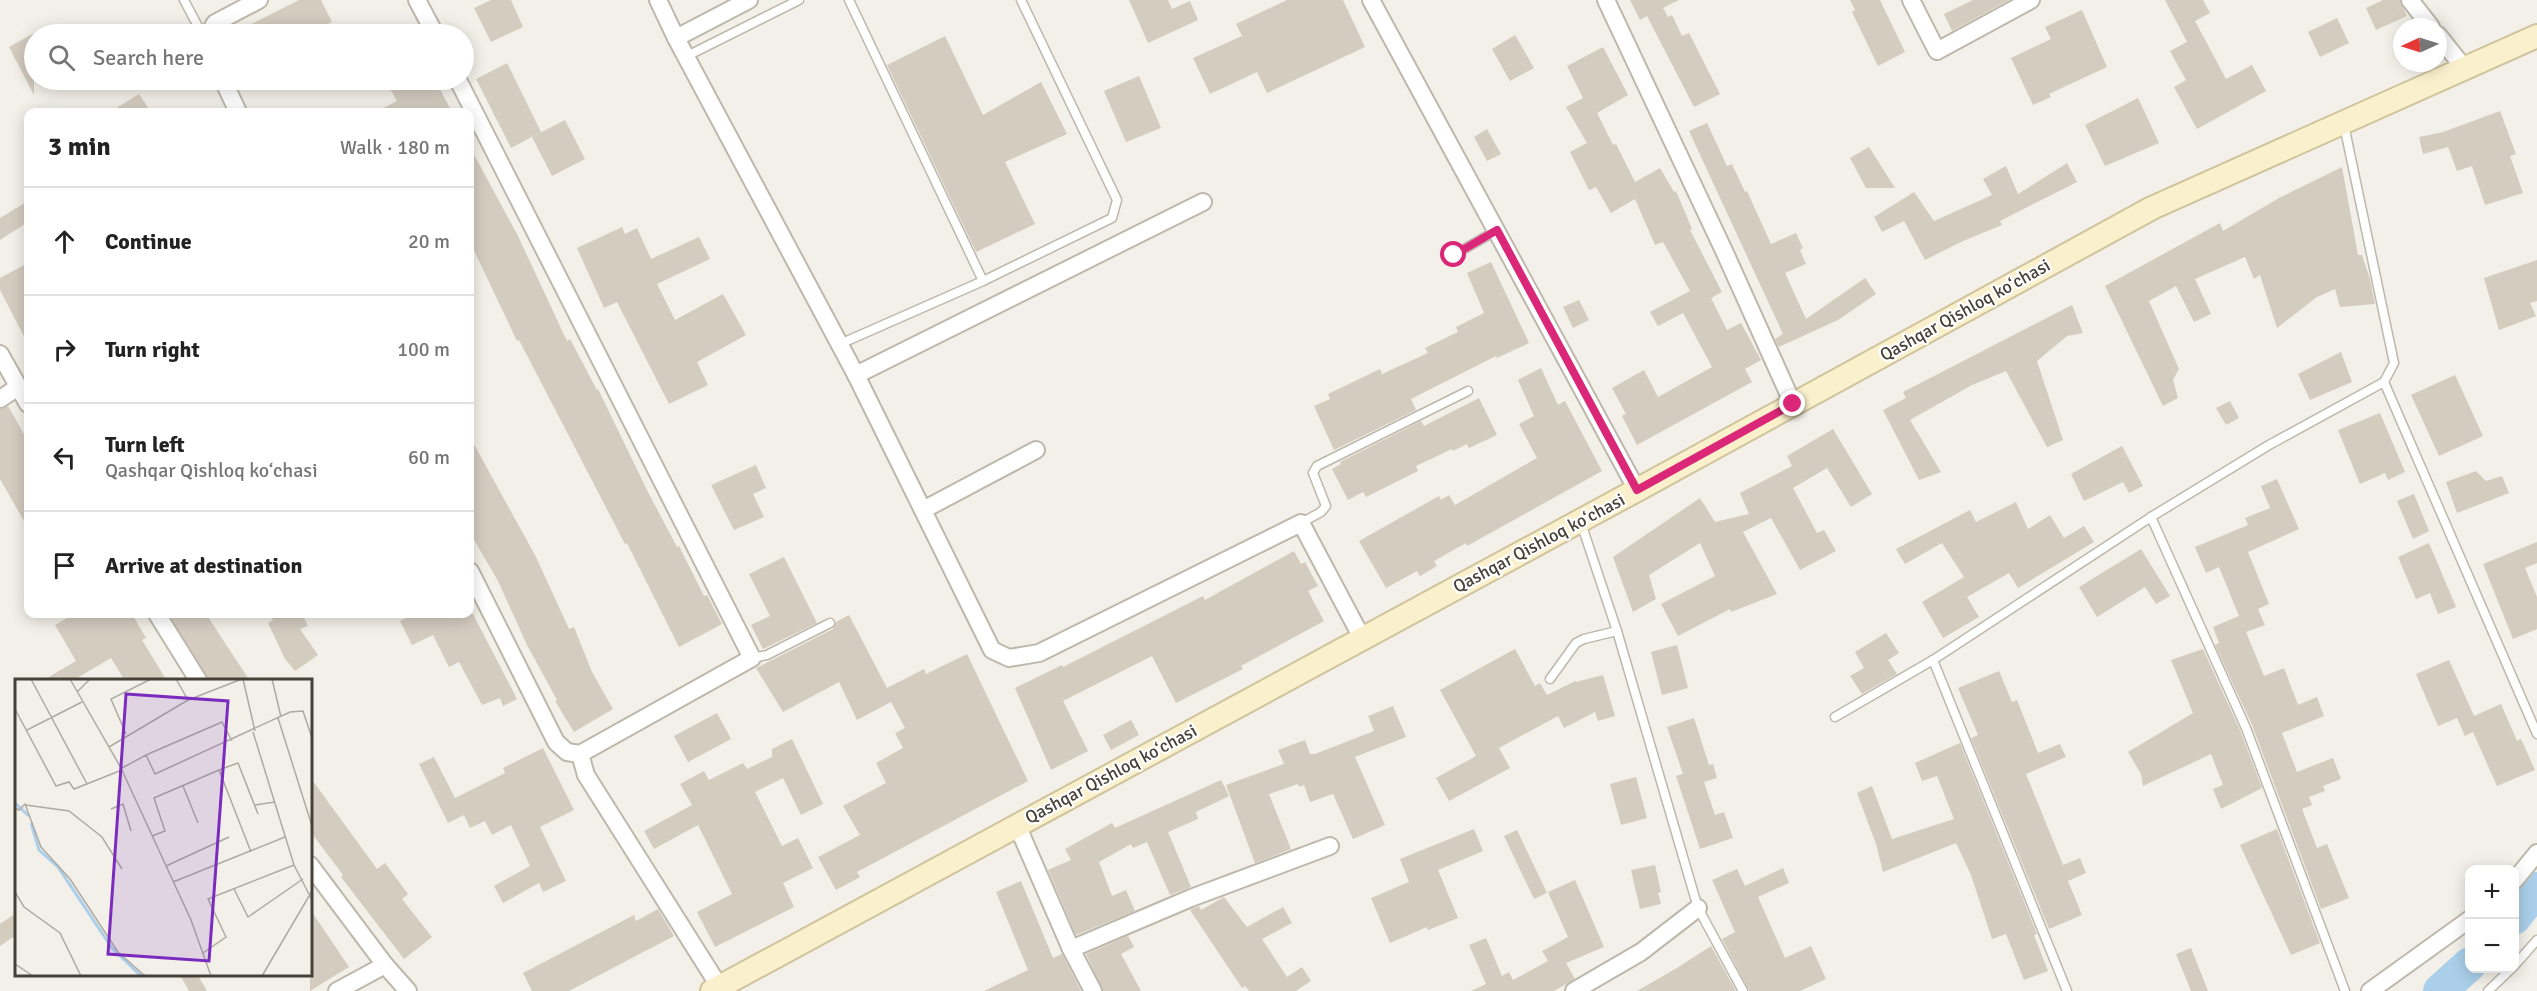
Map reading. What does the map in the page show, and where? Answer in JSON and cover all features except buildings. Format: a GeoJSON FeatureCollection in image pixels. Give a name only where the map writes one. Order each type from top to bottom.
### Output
{"type":"FeatureCollection","features":[{"type":"Feature","properties":{"kind":"main road","name":"Qashqar Qishloq koʻchasi"},"geometry":{"type":"LineString","coordinates":[[729,986],[1017,825],[2152,208],[2537,36]]}},
{"type":"Feature","properties":{"kind":"street"},"geometry":{"type":"LineString","coordinates":[[214,24],[259,0]]}},
{"type":"Feature","properties":{"kind":"street"},"geometry":{"type":"LineString","coordinates":[[417,0],[430,24]]}},
{"type":"Feature","properties":{"kind":"street"},"geometry":{"type":"LineString","coordinates":[[658,0],[685,57],[856,375],[993,650],[1009,658],[1039,653],[1301,523],[1362,638]]}},
{"type":"Feature","properties":{"kind":"street"},"geometry":{"type":"LineString","coordinates":[[676,38],[749,0]]}},
{"type":"Feature","properties":{"kind":"street"},"geometry":{"type":"LineString","coordinates":[[1371,0],[1637,490]]}},
{"type":"Feature","properties":{"kind":"street"},"geometry":{"type":"LineString","coordinates":[[1606,0],[1725,252],[1793,404]]}},
{"type":"Feature","properties":{"kind":"street"},"geometry":{"type":"LineString","coordinates":[[1911,0],[1937,51],[2031,0]]}},
{"type":"Feature","properties":{"kind":"street"},"geometry":{"type":"LineString","coordinates":[[2410,0],[2424,18]]}},
{"type":"Feature","properties":{"kind":"street"},"geometry":{"type":"LineString","coordinates":[[2447,46],[2465,69]]}},
{"type":"Feature","properties":{"kind":"street"},"geometry":{"type":"LineString","coordinates":[[228,90],[236,108]]}},
{"type":"Feature","properties":{"kind":"street"},"geometry":{"type":"LineString","coordinates":[[463,90],[472,108]]}},
{"type":"Feature","properties":{"kind":"street"},"geometry":{"type":"LineString","coordinates":[[474,111],[752,658],[580,754],[567,752],[556,742],[474,579]]}},
{"type":"Feature","properties":{"kind":"street"},"geometry":{"type":"LineString","coordinates":[[856,375],[1203,202]]}},
{"type":"Feature","properties":{"kind":"street"},"geometry":{"type":"LineString","coordinates":[[0,354],[24,397]]}},
{"type":"Feature","properties":{"kind":"street"},"geometry":{"type":"LineString","coordinates":[[0,399],[18,387]]}},
{"type":"Feature","properties":{"kind":"street"},"geometry":{"type":"LineString","coordinates":[[923,510],[1036,450]]}},
{"type":"Feature","properties":{"kind":"street"},"geometry":{"type":"LineString","coordinates":[[159,618],[197,679]]}},
{"type":"Feature","properties":{"kind":"street"},"geometry":{"type":"LineString","coordinates":[[580,754],[586,775],[729,986]]}},
{"type":"Feature","properties":{"kind":"street"},"geometry":{"type":"LineString","coordinates":[[1017,825],[1071,949],[1093,991]]}},
{"type":"Feature","properties":{"kind":"street"},"geometry":{"type":"LineString","coordinates":[[1071,949],[1191,898],[1330,846]]}},
{"type":"Feature","properties":{"kind":"street"},"geometry":{"type":"LineString","coordinates":[[2519,875],[2537,853]]}},
{"type":"Feature","properties":{"kind":"street"},"geometry":{"type":"LineString","coordinates":[[312,868],[385,965],[408,991]]}},
{"type":"Feature","properties":{"kind":"street"},"geometry":{"type":"LineString","coordinates":[[1574,991],[1641,952],[1698,908]]}},
{"type":"Feature","properties":{"kind":"street"},"geometry":{"type":"LineString","coordinates":[[2370,991],[2465,922]]}},
{"type":"Feature","properties":{"kind":"street"},"geometry":{"type":"LineString","coordinates":[[337,991],[385,965]]}},
{"type":"Feature","properties":{"kind":"lane"},"geometry":{"type":"LineString","coordinates":[[184,0],[197,24]]}},
{"type":"Feature","properties":{"kind":"lane"},"geometry":{"type":"LineString","coordinates":[[685,57],[799,0]]}},
{"type":"Feature","properties":{"kind":"lane"},"geometry":{"type":"LineString","coordinates":[[849,0],[983,280]]}},
{"type":"Feature","properties":{"kind":"lane"},"geometry":{"type":"LineString","coordinates":[[840,344],[983,280],[1112,218],[1118,201],[1021,0]]}},
{"type":"Feature","properties":{"kind":"lane"},"geometry":{"type":"LineString","coordinates":[[1835,717],[1933,660],[2151,518],[2269,445],[2384,382],[2394,363],[2343,123]]}},
{"type":"Feature","properties":{"kind":"lane"},"geometry":{"type":"LineString","coordinates":[[1454,255],[1497,230]]}},
{"type":"Feature","properties":{"kind":"lane"},"geometry":{"type":"LineString","coordinates":[[2384,382],[2537,734]]}},
{"type":"Feature","properties":{"kind":"lane"},"geometry":{"type":"LineString","coordinates":[[1301,523],[1321,512],[1326,506],[1313,473],[1317,466],[1468,391]]}},
{"type":"Feature","properties":{"kind":"lane"},"geometry":{"type":"LineString","coordinates":[[2151,518],[2246,728],[2345,991]]}},
{"type":"Feature","properties":{"kind":"lane"},"geometry":{"type":"LineString","coordinates":[[1580,520],[1617,631],[1698,908],[1743,991]]}},
{"type":"Feature","properties":{"kind":"lane"},"geometry":{"type":"LineString","coordinates":[[752,658],[767,655],[830,623]]}},
{"type":"Feature","properties":{"kind":"lane"},"geometry":{"type":"LineString","coordinates":[[1550,679],[1576,643],[1617,631]]}},
{"type":"Feature","properties":{"kind":"lane"},"geometry":{"type":"LineString","coordinates":[[1933,660],[2067,991]]}},
{"type":"Feature","properties":{"kind":"lane"},"geometry":{"type":"LineString","coordinates":[[2519,960],[2537,940]]}},
{"type":"Feature","properties":{"kind":"lane"},"geometry":{"type":"LineString","coordinates":[[2488,991],[2507,973]]}},
{"type":"Feature","properties":{"kind":"waterway"},"geometry":{"type":"LineString","coordinates":[[2519,912],[2537,889]]}},
{"type":"Feature","properties":{"kind":"waterway"},"geometry":{"type":"LineString","coordinates":[[2440,991],[2465,968]]}},
{"type":"Feature","properties":{"kind":"route"},"geometry":{"type":"LineString","coordinates":[[1454,255],[1497,230],[1637,490],[1793,404]]}}]}
